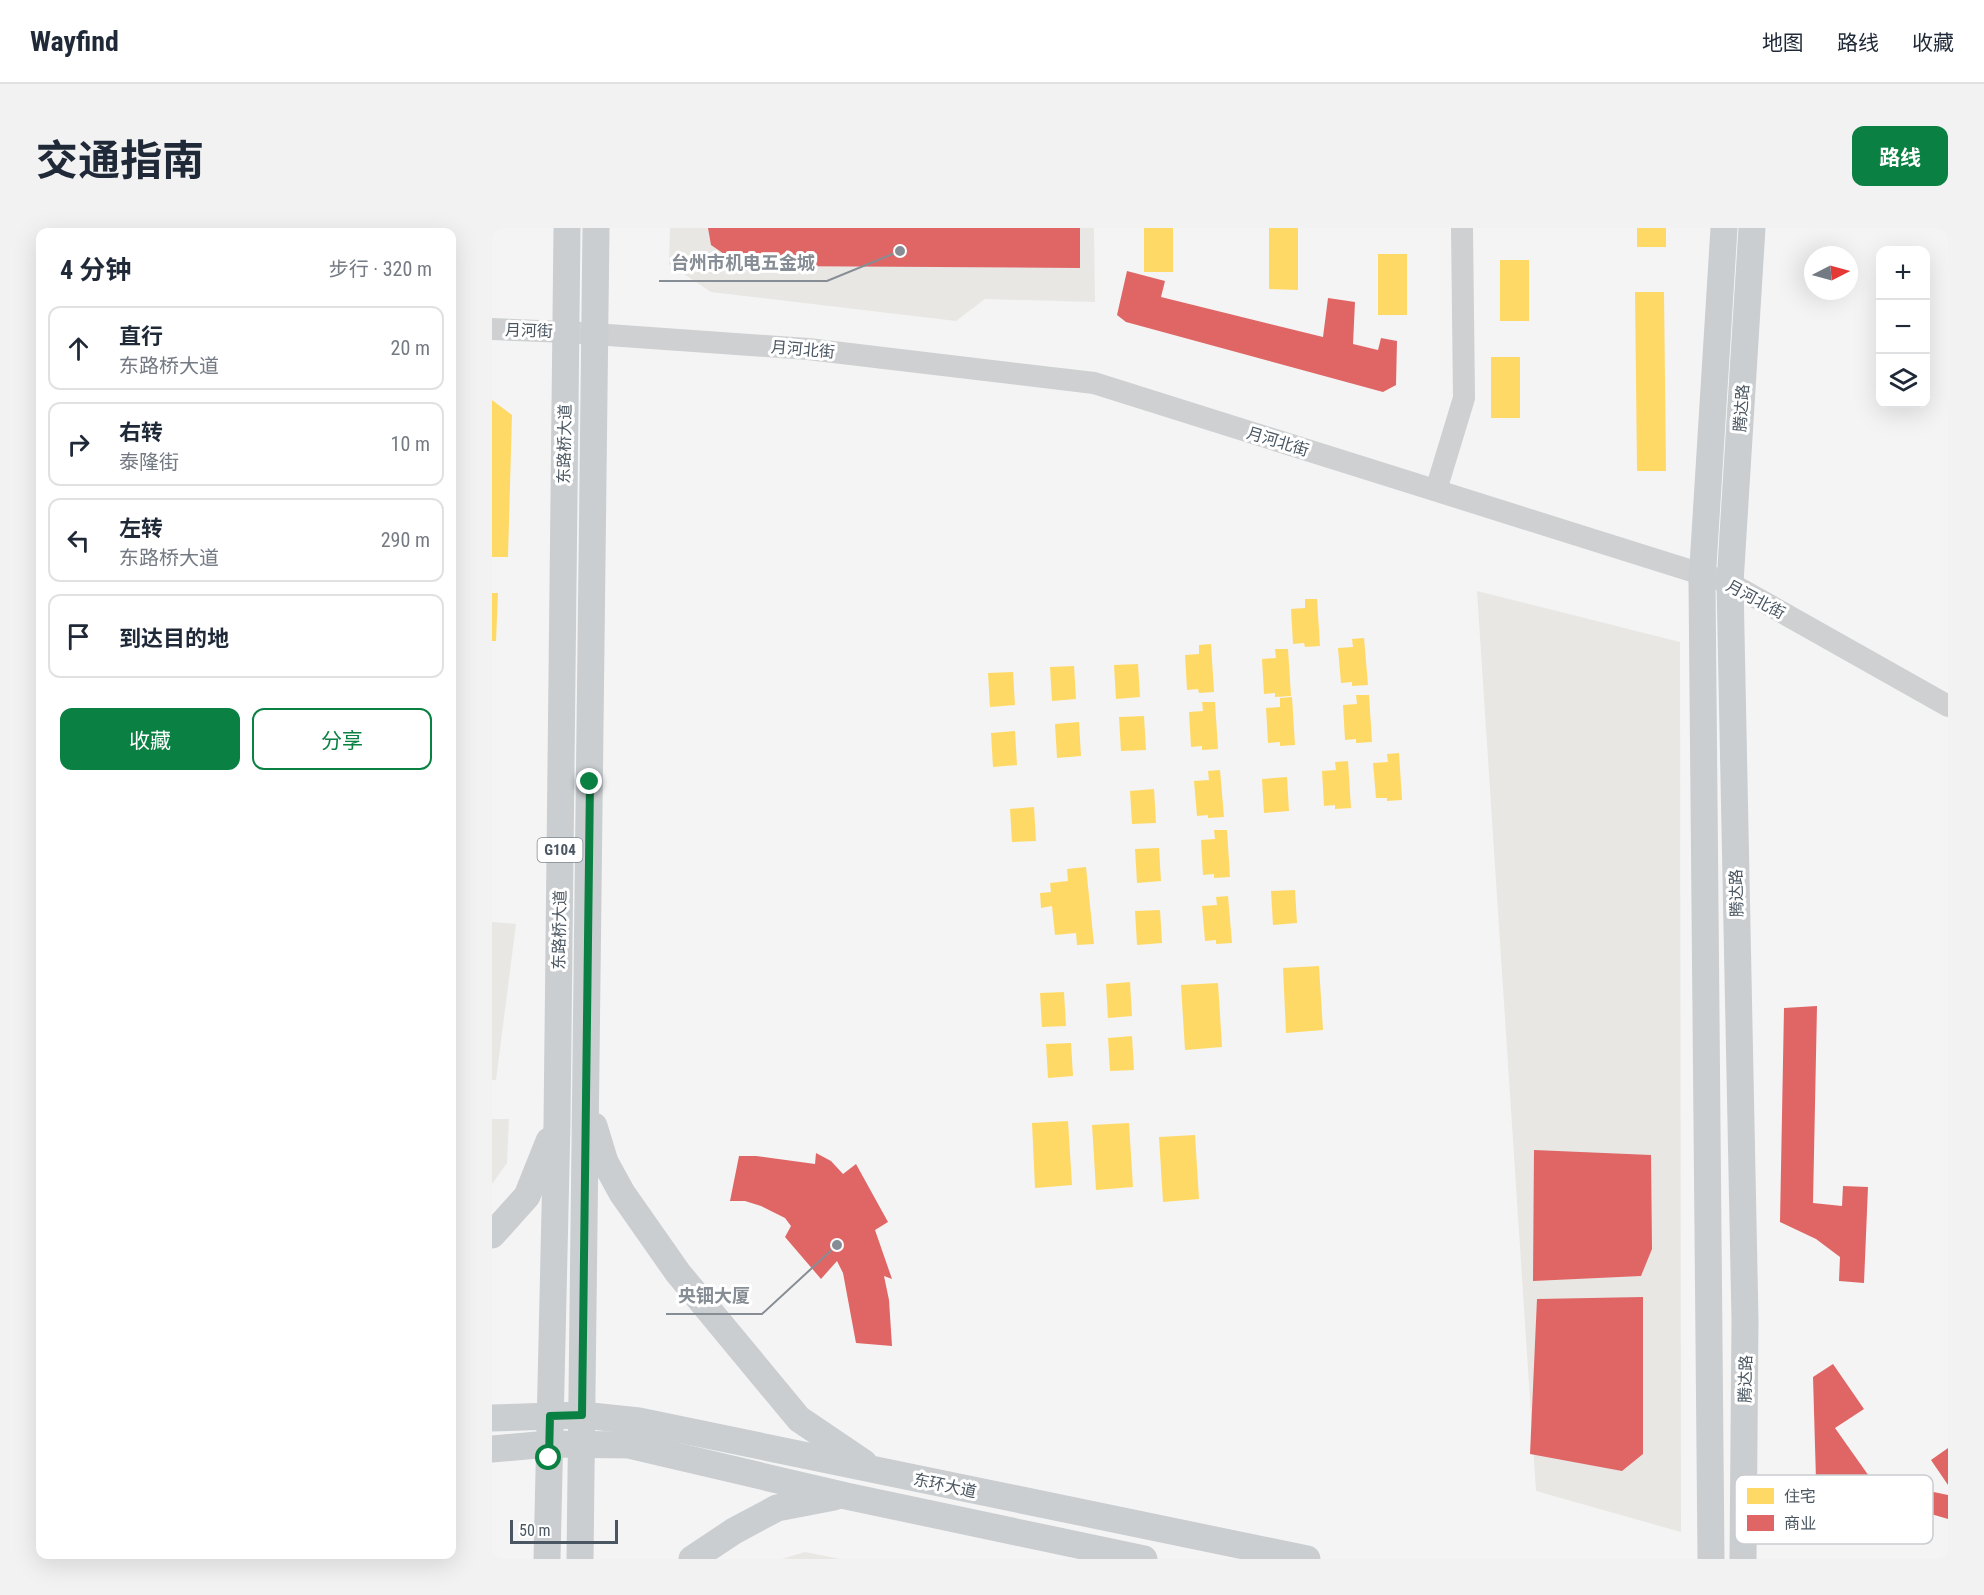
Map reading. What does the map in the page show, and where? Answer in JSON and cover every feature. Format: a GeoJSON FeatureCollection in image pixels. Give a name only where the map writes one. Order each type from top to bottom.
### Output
{"type":"FeatureCollection","features":[{"type":"Feature","properties":{"kind":"main road","name":"东路桥大道"},"geometry":{"type":"LineString","coordinates":[[547,1559],[556,1123],[567,228]]}},
{"type":"Feature","properties":{"kind":"main road","name":"东路桥大道"},"geometry":{"type":"LineString","coordinates":[[580,1559],[596,228]]}},
{"type":"Feature","properties":{"kind":"main road","name":"腾达路"},"geometry":{"type":"LineString","coordinates":[[1711,1559],[1702,574],[1724,228]]}},
{"type":"Feature","properties":{"kind":"main road","name":"腾达路"},"geometry":{"type":"LineString","coordinates":[[1744,1475],[1745,1320],[1730,583],[1752,228]]}},
{"type":"Feature","properties":{"kind":"main road"},"geometry":{"type":"LineString","coordinates":[[586,1099],[605,1162],[622,1193],[678,1272],[799,1419],[875,1470]]}},
{"type":"Feature","properties":{"kind":"main road"},"geometry":{"type":"LineString","coordinates":[[492,1235],[527,1196],[556,1123]]}},
{"type":"Feature","properties":{"kind":"main road","name":"东环大道"},"geometry":{"type":"LineString","coordinates":[[492,1418],[582,1415],[639,1421],[1307,1559]]}},
{"type":"Feature","properties":{"kind":"main road","name":"东环大道"},"geometry":{"type":"LineString","coordinates":[[492,1449],[549,1444],[629,1445],[846,1496],[1144,1559]]}},
{"type":"Feature","properties":{"kind":"main road"},"geometry":{"type":"LineString","coordinates":[[692,1559],[734,1531],[777,1508],[846,1496]]}},
{"type":"Feature","properties":{"kind":"main road","name":"腾达路"},"geometry":{"type":"LineString","coordinates":[[1743,1544],[1743,1559]]}},
{"type":"Feature","properties":{"kind":"street"},"geometry":{"type":"LineString","coordinates":[[1436,490],[1464,398],[1462,228]]}},
{"type":"Feature","properties":{"kind":"street","name":"月河街"},"geometry":{"type":"LineString","coordinates":[[492,329],[566,332]]}},
{"type":"Feature","properties":{"kind":"street","name":"月河北街"},"geometry":{"type":"LineString","coordinates":[[566,332],[808,349],[1094,383],[1730,583],[1948,706]]}},
{"type":"Feature","properties":{"kind":"shaded area"},"geometry":{"type":"Polygon","coordinates":[[[670,228],[1094,228],[1095,302],[985,299],[956,321],[711,292],[669,264],[670,228]]]}},
{"type":"Feature","properties":{"kind":"shaded area"},"geometry":{"type":"Polygon","coordinates":[[[1477,591],[1680,642],[1681,1532],[1536,1491],[1477,591]]]}},
{"type":"Feature","properties":{"kind":"shaded area"},"geometry":{"type":"Polygon","coordinates":[[[492,922],[516,924],[496,1080],[492,1080],[492,922]]]}},
{"type":"Feature","properties":{"kind":"shaded area"},"geometry":{"type":"Polygon","coordinates":[[[492,1119],[509,1119],[507,1163],[492,1184],[492,1119]]]}},
{"type":"Feature","properties":{"kind":"shaded area"},"geometry":{"type":"Polygon","coordinates":[[[805,1552],[840,1559],[782,1559],[805,1552]]]}},
{"type":"Feature","properties":{"kind":"building: 住宅"},"geometry":{"type":"Polygon","coordinates":[[[1144,228],[1173,228],[1173,272],[1144,272],[1144,228]]]}},
{"type":"Feature","properties":{"kind":"building: 住宅"},"geometry":{"type":"Polygon","coordinates":[[[1269,228],[1298,228],[1298,290],[1269,289],[1269,228]]]}},
{"type":"Feature","properties":{"kind":"building: 住宅"},"geometry":{"type":"Polygon","coordinates":[[[1637,228],[1666,228],[1666,247],[1637,247],[1637,228]]]}},
{"type":"Feature","properties":{"kind":"building: 住宅"},"geometry":{"type":"Polygon","coordinates":[[[1378,254],[1407,254],[1407,315],[1378,315],[1378,254]]]}},
{"type":"Feature","properties":{"kind":"building: 住宅"},"geometry":{"type":"Polygon","coordinates":[[[1500,260],[1529,260],[1529,321],[1500,321],[1500,260]]]}},
{"type":"Feature","properties":{"kind":"building: 住宅"},"geometry":{"type":"Polygon","coordinates":[[[1635,292],[1664,292],[1666,471],[1637,471],[1635,292]]]}},
{"type":"Feature","properties":{"kind":"building: 住宅"},"geometry":{"type":"Polygon","coordinates":[[[1491,357],[1520,357],[1520,418],[1491,418],[1491,357]]]}},
{"type":"Feature","properties":{"kind":"building: 住宅"},"geometry":{"type":"Polygon","coordinates":[[[492,400],[512,415],[508,557],[492,557],[492,400]]]}},
{"type":"Feature","properties":{"kind":"building: 住宅"},"geometry":{"type":"Polygon","coordinates":[[[492,593],[498,593],[496,641],[492,641],[492,593]]]}},
{"type":"Feature","properties":{"kind":"building: 住宅"},"geometry":{"type":"Polygon","coordinates":[[[1305,599],[1317,599],[1320,646],[1305,647],[1304,643],[1293,644],[1291,609],[1305,608],[1305,599]]]}},
{"type":"Feature","properties":{"kind":"building: 住宅"},"geometry":{"type":"Polygon","coordinates":[[[1364,638],[1368,685],[1352,686],[1352,682],[1341,683],[1338,648],[1353,647],[1352,639],[1364,638]]]}},
{"type":"Feature","properties":{"kind":"building: 住宅"},"geometry":{"type":"Polygon","coordinates":[[[1211,644],[1214,692],[1199,693],[1198,689],[1187,690],[1185,655],[1199,654],[1199,645],[1211,644]]]}},
{"type":"Feature","properties":{"kind":"building: 住宅"},"geometry":{"type":"Polygon","coordinates":[[[1275,649],[1288,649],[1291,696],[1275,697],[1275,693],[1264,694],[1262,659],[1276,658],[1275,649]]]}},
{"type":"Feature","properties":{"kind":"building: 住宅"},"geometry":{"type":"Polygon","coordinates":[[[1138,664],[1140,697],[1116,699],[1114,665],[1138,664]]]}},
{"type":"Feature","properties":{"kind":"building: 住宅"},"geometry":{"type":"Polygon","coordinates":[[[1074,666],[1076,699],[1052,701],[1050,667],[1074,666]]]}},
{"type":"Feature","properties":{"kind":"building: 住宅"},"geometry":{"type":"Polygon","coordinates":[[[1013,672],[1015,705],[990,707],[988,673],[1013,672]]]}},
{"type":"Feature","properties":{"kind":"building: 住宅"},"geometry":{"type":"Polygon","coordinates":[[[1356,695],[1369,695],[1372,742],[1356,743],[1356,739],[1345,740],[1343,705],[1357,704],[1356,695]]]}},
{"type":"Feature","properties":{"kind":"building: 住宅"},"geometry":{"type":"Polygon","coordinates":[[[1292,697],[1295,745],[1280,746],[1280,742],[1268,743],[1266,708],[1280,707],[1280,698],[1292,697]]]}},
{"type":"Feature","properties":{"kind":"building: 住宅"},"geometry":{"type":"Polygon","coordinates":[[[1202,702],[1215,702],[1218,749],[1202,750],[1202,746],[1191,747],[1189,712],[1203,711],[1202,702]]]}},
{"type":"Feature","properties":{"kind":"building: 住宅"},"geometry":{"type":"Polygon","coordinates":[[[1144,716],[1146,750],[1121,751],[1119,717],[1144,716]]]}},
{"type":"Feature","properties":{"kind":"building: 住宅"},"geometry":{"type":"Polygon","coordinates":[[[1079,722],[1081,756],[1057,758],[1055,724],[1079,722]]]}},
{"type":"Feature","properties":{"kind":"building: 住宅"},"geometry":{"type":"Polygon","coordinates":[[[1015,731],[1017,765],[993,767],[991,733],[1015,731]]]}},
{"type":"Feature","properties":{"kind":"building: 住宅"},"geometry":{"type":"Polygon","coordinates":[[[1399,753],[1402,800],[1387,801],[1387,798],[1376,798],[1373,763],[1388,762],[1387,754],[1399,753]]]}},
{"type":"Feature","properties":{"kind":"building: 住宅"},"geometry":{"type":"Polygon","coordinates":[[[1348,761],[1351,808],[1335,809],[1335,805],[1324,806],[1322,771],[1336,770],[1335,762],[1348,761]]]}},
{"type":"Feature","properties":{"kind":"building: 住宅"},"geometry":{"type":"Polygon","coordinates":[[[1220,770],[1224,817],[1197,816],[1194,781],[1209,780],[1208,771],[1220,770]]]}},
{"type":"Feature","properties":{"kind":"building: 住宅"},"geometry":{"type":"Polygon","coordinates":[[[1287,777],[1289,811],[1264,813],[1262,779],[1287,777]]]}},
{"type":"Feature","properties":{"kind":"building: 住宅"},"geometry":{"type":"Polygon","coordinates":[[[1154,789],[1156,823],[1132,824],[1130,791],[1154,789]]]}},
{"type":"Feature","properties":{"kind":"building: 住宅"},"geometry":{"type":"Polygon","coordinates":[[[1034,807],[1036,841],[1012,842],[1010,809],[1034,807]]]}},
{"type":"Feature","properties":{"kind":"building: 住宅"},"geometry":{"type":"Polygon","coordinates":[[[1214,830],[1227,830],[1230,877],[1214,878],[1214,874],[1203,875],[1201,840],[1215,839],[1214,830]]]}},
{"type":"Feature","properties":{"kind":"building: 住宅"},"geometry":{"type":"Polygon","coordinates":[[[1159,848],[1161,881],[1137,883],[1135,849],[1159,848]]]}},
{"type":"Feature","properties":{"kind":"building: 住宅"},"geometry":{"type":"Polygon","coordinates":[[[1086,867],[1094,944],[1077,945],[1076,933],[1055,935],[1052,906],[1041,908],[1040,893],[1051,892],[1050,883],[1068,881],[1067,869],[1086,867]]]}},
{"type":"Feature","properties":{"kind":"building: 住宅"},"geometry":{"type":"Polygon","coordinates":[[[1295,890],[1297,923],[1273,925],[1271,891],[1295,890]]]}},
{"type":"Feature","properties":{"kind":"building: 住宅"},"geometry":{"type":"Polygon","coordinates":[[[1228,896],[1232,943],[1216,944],[1216,940],[1205,941],[1202,906],[1217,905],[1216,897],[1228,896]]]}},
{"type":"Feature","properties":{"kind":"building: 住宅"},"geometry":{"type":"Polygon","coordinates":[[[1160,910],[1162,943],[1137,945],[1135,911],[1160,910]]]}},
{"type":"Feature","properties":{"kind":"building: 住宅"},"geometry":{"type":"Polygon","coordinates":[[[1319,966],[1323,1030],[1286,1033],[1283,968],[1319,966]]]}},
{"type":"Feature","properties":{"kind":"building: 住宅"},"geometry":{"type":"Polygon","coordinates":[[[1130,982],[1132,1016],[1108,1018],[1106,984],[1130,982]]]}},
{"type":"Feature","properties":{"kind":"building: 住宅"},"geometry":{"type":"Polygon","coordinates":[[[1218,983],[1222,1047],[1185,1050],[1181,985],[1218,983]]]}},
{"type":"Feature","properties":{"kind":"building: 住宅"},"geometry":{"type":"Polygon","coordinates":[[[1064,992],[1066,1026],[1042,1027],[1040,993],[1064,992]]]}},
{"type":"Feature","properties":{"kind":"building: 住宅"},"geometry":{"type":"Polygon","coordinates":[[[1132,1036],[1134,1070],[1110,1071],[1108,1038],[1132,1036]]]}},
{"type":"Feature","properties":{"kind":"building: 住宅"},"geometry":{"type":"Polygon","coordinates":[[[1071,1043],[1073,1076],[1048,1078],[1046,1044],[1071,1043]]]}},
{"type":"Feature","properties":{"kind":"building: 住宅"},"geometry":{"type":"Polygon","coordinates":[[[1068,1121],[1072,1185],[1035,1188],[1032,1123],[1068,1121]]]}},
{"type":"Feature","properties":{"kind":"building: 住宅"},"geometry":{"type":"Polygon","coordinates":[[[1129,1123],[1133,1187],[1096,1190],[1092,1125],[1129,1123]]]}},
{"type":"Feature","properties":{"kind":"building: 住宅"},"geometry":{"type":"Polygon","coordinates":[[[1195,1135],[1199,1199],[1163,1202],[1159,1137],[1195,1135]]]}},
{"type":"Feature","properties":{"kind":"building: 商业"},"geometry":{"type":"Polygon","coordinates":[[[708,228],[1080,228],[1080,268],[770,266],[770,257],[727,256],[711,245],[708,228]]]}},
{"type":"Feature","properties":{"kind":"building: 商业"},"geometry":{"type":"Polygon","coordinates":[[[1127,271],[1165,281],[1161,297],[1323,337],[1328,298],[1355,302],[1353,344],[1378,350],[1381,338],[1397,341],[1396,385],[1383,392],[1126,322],[1117,315],[1127,271]]]}},
{"type":"Feature","properties":{"kind":"building: 商业"},"geometry":{"type":"Polygon","coordinates":[[[1817,1006],[1813,1203],[1842,1206],[1843,1186],[1868,1187],[1864,1283],[1839,1281],[1840,1257],[1816,1239],[1780,1222],[1784,1008],[1817,1006]]]}},
{"type":"Feature","properties":{"kind":"building: 商业"},"geometry":{"type":"Polygon","coordinates":[[[1534,1150],[1651,1155],[1652,1249],[1641,1276],[1533,1281],[1534,1150]]]}},
{"type":"Feature","properties":{"kind":"building: 商业"},"geometry":{"type":"Polygon","coordinates":[[[816,1153],[831,1161],[843,1174],[856,1164],[888,1222],[875,1230],[892,1279],[884,1276],[889,1300],[892,1346],[856,1343],[843,1273],[837,1261],[821,1279],[785,1237],[791,1226],[785,1218],[745,1201],[730,1201],[739,1156],[815,1164],[816,1153]]]}},
{"type":"Feature","properties":{"kind":"building: 商业"},"geometry":{"type":"Polygon","coordinates":[[[1643,1297],[1643,1454],[1622,1471],[1530,1454],[1537,1299],[1643,1297]]]}},
{"type":"Feature","properties":{"kind":"building: 商业"},"geometry":{"type":"Polygon","coordinates":[[[1833,1364],[1864,1409],[1835,1428],[1868,1475],[1816,1475],[1813,1377],[1833,1364]]]}},
{"type":"Feature","properties":{"kind":"building: 商业"},"geometry":{"type":"Polygon","coordinates":[[[1948,1448],[1948,1485],[1931,1460],[1948,1448]]]}},
{"type":"Feature","properties":{"kind":"building: 商业"},"geometry":{"type":"Polygon","coordinates":[[[1933,1492],[1948,1495],[1948,1519],[1933,1515],[1933,1492]]]}},
{"type":"Feature","properties":{"kind":"place","name":"台州市机电五金城"},"geometry":{"type":"Point","coordinates":[900,251]}},
{"type":"Feature","properties":{"kind":"place","name":"央钿大厦"},"geometry":{"type":"Point","coordinates":[837,1245]}},
{"type":"Feature","properties":{"kind":"route"},"geometry":{"type":"LineString","coordinates":[[549,1458],[550,1416],[582,1415],[590,782]]}}]}
